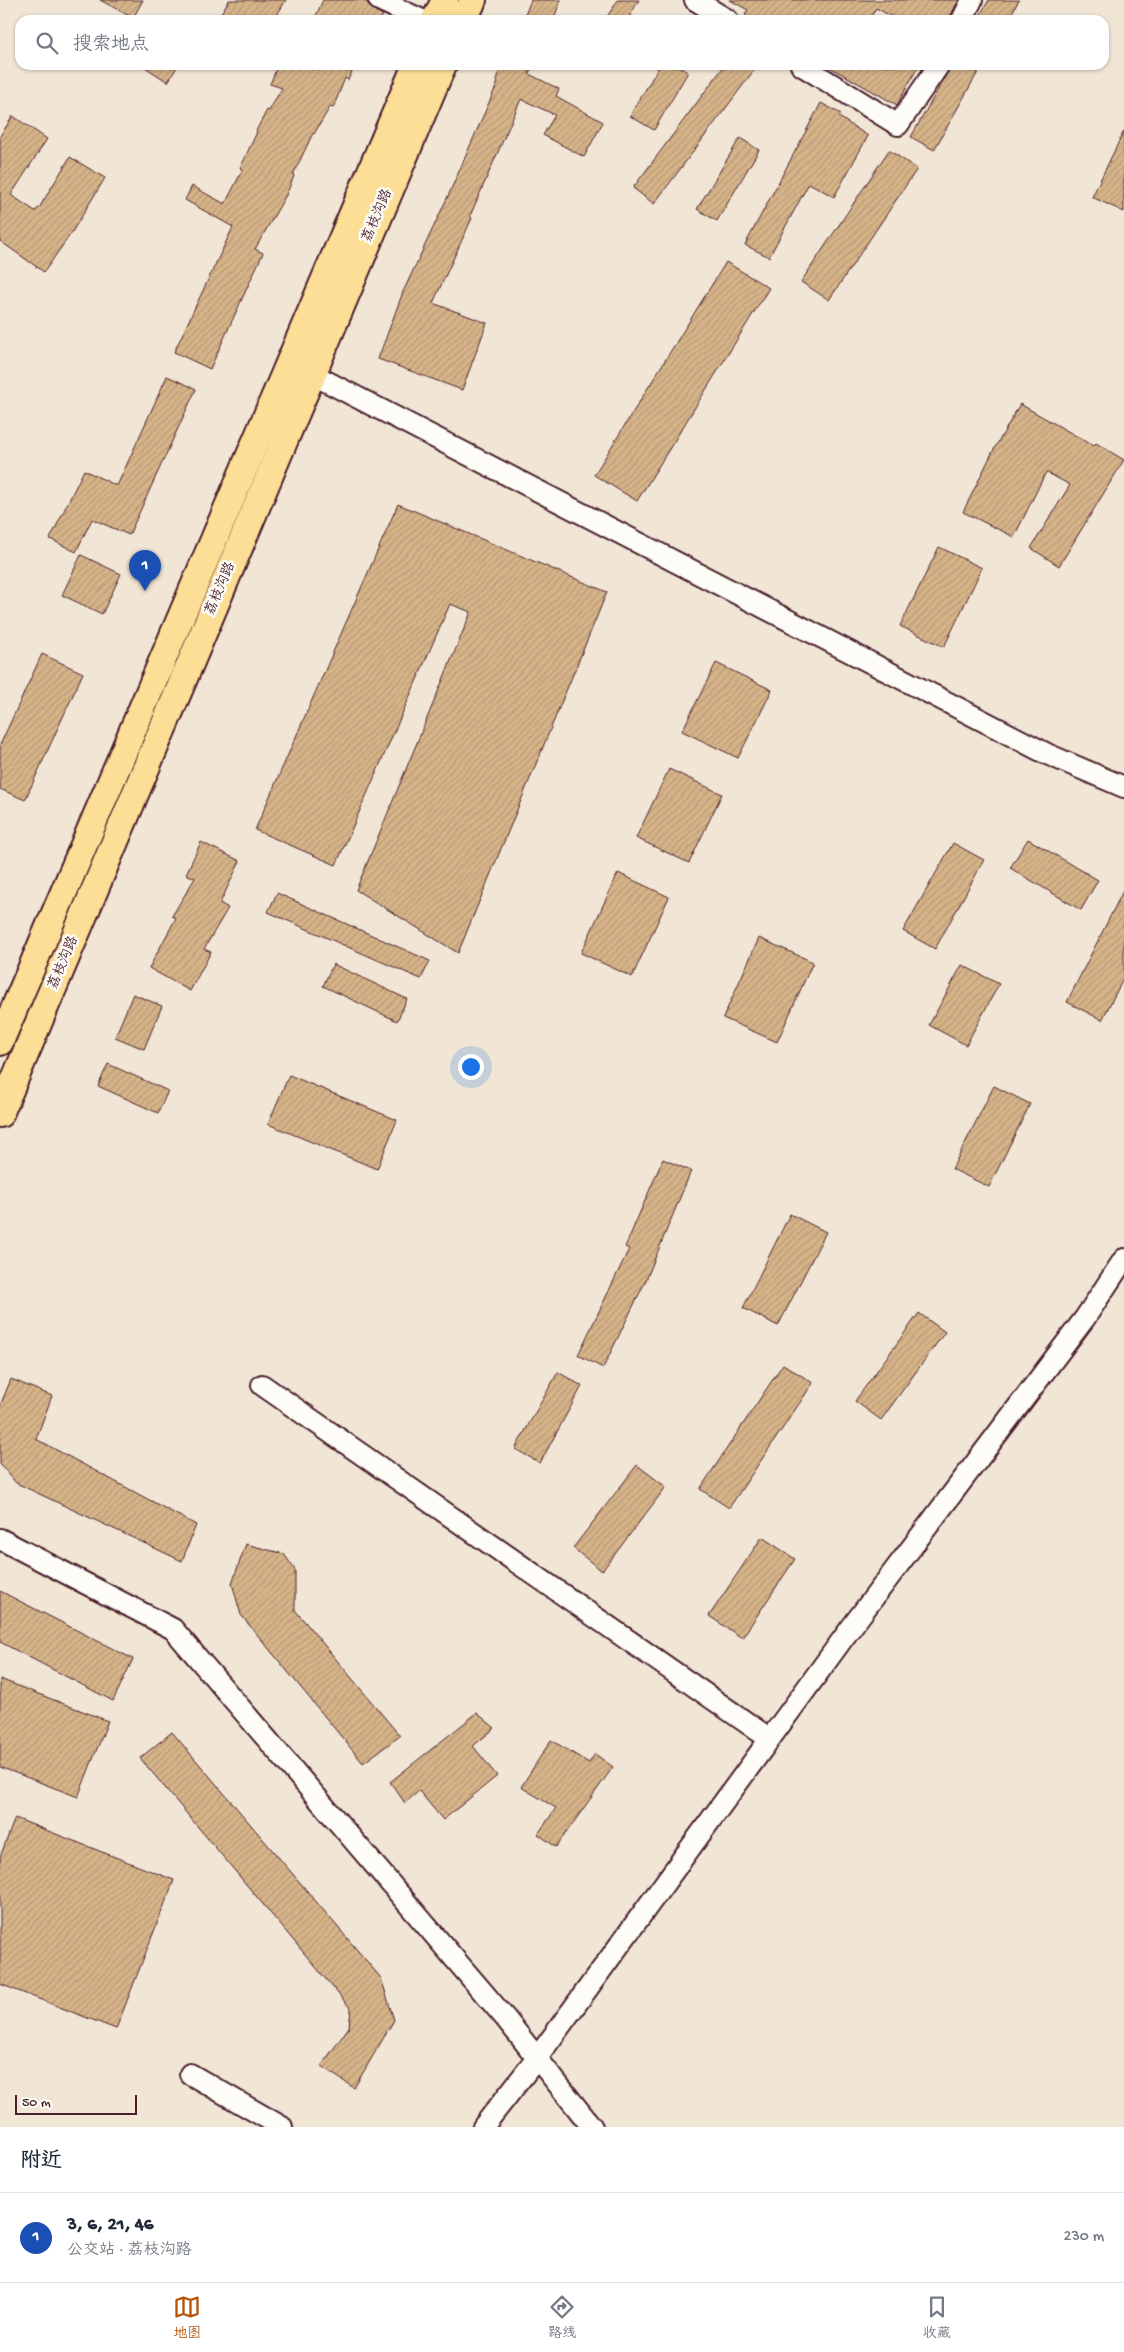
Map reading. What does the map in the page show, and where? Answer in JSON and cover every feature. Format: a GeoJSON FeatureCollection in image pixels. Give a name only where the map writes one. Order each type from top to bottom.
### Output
{"type":"FeatureCollection","features":[{"type":"Feature","properties":{"kind":"main road"},"geometry":{"type":"LineString","coordinates":[[437,15],[444,0]]}},
{"type":"Feature","properties":{"kind":"main road"},"geometry":{"type":"LineString","coordinates":[[466,15],[473,0]]}},
{"type":"Feature","properties":{"kind":"main road","name":"荔枝沟路"},"geometry":{"type":"LineString","coordinates":[[0,1042],[414,70]]}},
{"type":"Feature","properties":{"kind":"main road","name":"荔枝沟路"},"geometry":{"type":"LineString","coordinates":[[0,1114],[440,70]]}},
{"type":"Feature","properties":{"kind":"street"},"geometry":{"type":"LineString","coordinates":[[379,0],[411,15]]}},
{"type":"Feature","properties":{"kind":"street"},"geometry":{"type":"LineString","coordinates":[[695,0],[720,15]]}},
{"type":"Feature","properties":{"kind":"street"},"geometry":{"type":"LineString","coordinates":[[964,15],[972,0]]}},
{"type":"Feature","properties":{"kind":"street"},"geometry":{"type":"LineString","coordinates":[[809,70],[898,125],[937,70]]}},
{"type":"Feature","properties":{"kind":"street"},"geometry":{"type":"LineString","coordinates":[[312,374],[1047,754],[1124,787]]}},
{"type":"Feature","properties":{"kind":"street"},"geometry":{"type":"LineString","coordinates":[[483,2127],[1085,1318],[1124,1259]]}},
{"type":"Feature","properties":{"kind":"street"},"geometry":{"type":"LineString","coordinates":[[262,1385],[770,1739]]}},
{"type":"Feature","properties":{"kind":"street"},"geometry":{"type":"LineString","coordinates":[[0,1539],[173,1629],[536,2058],[592,2127]]}},
{"type":"Feature","properties":{"kind":"street"},"geometry":{"type":"LineString","coordinates":[[190,2074],[282,2127]]}},
{"type":"Feature","properties":{"kind":"building"},"geometry":{"type":"Polygon","coordinates":[[[100,0],[143,0],[135,15],[128,15],[100,0]]]}},
{"type":"Feature","properties":{"kind":"building"},"geometry":{"type":"Polygon","coordinates":[[[229,0],[286,0],[277,15],[220,15],[229,0]]]}},
{"type":"Feature","properties":{"kind":"building"},"geometry":{"type":"Polygon","coordinates":[[[323,0],[364,0],[374,10],[383,15],[316,15],[323,0]]]}},
{"type":"Feature","properties":{"kind":"building"},"geometry":{"type":"Polygon","coordinates":[[[531,0],[561,0],[555,15],[525,15],[531,0]]]}},
{"type":"Feature","properties":{"kind":"building"},"geometry":{"type":"Polygon","coordinates":[[[618,0],[639,0],[630,15],[608,15],[618,0]]]}},
{"type":"Feature","properties":{"kind":"building"},"geometry":{"type":"Polygon","coordinates":[[[730,0],[959,0],[951,15],[889,15],[876,8],[872,15],[745,15],[748,10],[730,0]]]}},
{"type":"Feature","properties":{"kind":"building"},"geometry":{"type":"Polygon","coordinates":[[[989,0],[1019,0],[1011,15],[980,15],[989,0]]]}},
{"type":"Feature","properties":{"kind":"building"},"geometry":{"type":"Polygon","coordinates":[[[150,70],[175,70],[168,82],[150,70]]]}},
{"type":"Feature","properties":{"kind":"building"},"geometry":{"type":"Polygon","coordinates":[[[276,70],[353,70],[348,80],[345,78],[333,108],[330,107],[313,133],[293,175],[286,195],[255,249],[263,253],[210,369],[174,352],[233,227],[185,200],[192,186],[225,204],[243,169],[240,168],[256,131],[282,88],[270,84],[276,70]]]}},
{"type":"Feature","properties":{"kind":"building"},"geometry":{"type":"Polygon","coordinates":[[[501,70],[531,70],[529,74],[559,89],[556,96],[603,122],[584,157],[543,135],[555,115],[521,99],[470,216],[472,218],[433,303],[487,323],[462,390],[378,359],[403,292],[449,194],[498,82],[496,81],[501,70]]]}},
{"type":"Feature","properties":{"kind":"building"},"geometry":{"type":"Polygon","coordinates":[[[657,70],[685,70],[688,72],[654,130],[630,116],[657,70]]]}},
{"type":"Feature","properties":{"kind":"building"},"geometry":{"type":"Polygon","coordinates":[[[721,70],[754,70],[654,204],[633,188],[721,70]]]}},
{"type":"Feature","properties":{"kind":"building"},"geometry":{"type":"Polygon","coordinates":[[[835,70],[916,70],[897,105],[835,70]]]}},
{"type":"Feature","properties":{"kind":"building"},"geometry":{"type":"Polygon","coordinates":[[[949,70],[979,70],[934,150],[911,137],[949,70]]]}},
{"type":"Feature","properties":{"kind":"building"},"geometry":{"type":"Polygon","coordinates":[[[821,103],[841,114],[839,117],[868,136],[834,197],[809,183],[769,257],[745,245],[821,103]]]}},
{"type":"Feature","properties":{"kind":"building"},"geometry":{"type":"Polygon","coordinates":[[[13,116],[47,139],[11,195],[35,211],[39,208],[70,157],[105,178],[72,232],[44,272],[0,241],[0,136],[13,116]]]}},
{"type":"Feature","properties":{"kind":"building"},"geometry":{"type":"Polygon","coordinates":[[[1124,131],[1124,212],[1092,197],[1124,131]]]}},
{"type":"Feature","properties":{"kind":"building"},"geometry":{"type":"Polygon","coordinates":[[[740,138],[759,150],[717,221],[697,209],[740,138]]]}},
{"type":"Feature","properties":{"kind":"building"},"geometry":{"type":"Polygon","coordinates":[[[889,150],[917,169],[829,300],[801,282],[889,150]]]}},
{"type":"Feature","properties":{"kind":"building"},"geometry":{"type":"Polygon","coordinates":[[[726,262],[769,288],[637,501],[594,475],[726,262]]]}},
{"type":"Feature","properties":{"kind":"building"},"geometry":{"type":"Polygon","coordinates":[[[167,376],[196,389],[129,535],[92,519],[76,552],[50,539],[84,470],[117,486],[167,376]]]}},
{"type":"Feature","properties":{"kind":"building"},"geometry":{"type":"Polygon","coordinates":[[[1020,404],[1094,446],[1096,443],[1124,460],[1059,566],[1031,548],[1070,485],[1046,472],[1014,537],[963,512],[992,453],[1020,404]]]}},
{"type":"Feature","properties":{"kind":"building"},"geometry":{"type":"Polygon","coordinates":[[[398,504],[607,592],[458,953],[356,890],[471,612],[450,604],[336,865],[255,830],[398,504]]]}},
{"type":"Feature","properties":{"kind":"building"},"geometry":{"type":"Polygon","coordinates":[[[939,547],[982,568],[944,647],[900,626],[939,547]]]}},
{"type":"Feature","properties":{"kind":"building"},"geometry":{"type":"Polygon","coordinates":[[[81,555],[121,574],[102,614],[62,595],[81,555]]]}},
{"type":"Feature","properties":{"kind":"building"},"geometry":{"type":"Polygon","coordinates":[[[42,654],[83,673],[25,800],[0,789],[0,745],[42,654]]]}},
{"type":"Feature","properties":{"kind":"building"},"geometry":{"type":"Polygon","coordinates":[[[716,663],[772,690],[738,758],[682,731],[716,663]]]}},
{"type":"Feature","properties":{"kind":"building"},"geometry":{"type":"Polygon","coordinates":[[[669,769],[722,794],[689,863],[636,838],[669,769]]]}},
{"type":"Feature","properties":{"kind":"building"},"geometry":{"type":"Polygon","coordinates":[[[1028,839],[1098,880],[1081,910],[1010,868],[1028,839]]]}},
{"type":"Feature","properties":{"kind":"building"},"geometry":{"type":"Polygon","coordinates":[[[201,842],[240,861],[220,903],[228,908],[204,949],[211,952],[190,991],[149,968],[176,918],[172,916],[195,878],[186,874],[201,842]]]}},
{"type":"Feature","properties":{"kind":"building"},"geometry":{"type":"Polygon","coordinates":[[[953,843],[984,860],[935,949],[903,931],[953,843]]]}},
{"type":"Feature","properties":{"kind":"building"},"geometry":{"type":"Polygon","coordinates":[[[618,873],[669,897],[632,977],[581,953],[618,873]]]}},
{"type":"Feature","properties":{"kind":"building"},"geometry":{"type":"Polygon","coordinates":[[[1124,889],[1124,977],[1102,1020],[1067,1002],[1124,889]]]}},
{"type":"Feature","properties":{"kind":"building"},"geometry":{"type":"Polygon","coordinates":[[[277,893],[430,961],[421,979],[268,912],[277,893]]]}},
{"type":"Feature","properties":{"kind":"building"},"geometry":{"type":"Polygon","coordinates":[[[759,938],[813,962],[777,1042],[723,1018],[759,938]]]}},
{"type":"Feature","properties":{"kind":"building"},"geometry":{"type":"Polygon","coordinates":[[[333,964],[407,999],[397,1021],[323,986],[333,964]]]}},
{"type":"Feature","properties":{"kind":"building"},"geometry":{"type":"Polygon","coordinates":[[[962,965],[999,984],[966,1045],[929,1025],[962,965]]]}},
{"type":"Feature","properties":{"kind":"building"},"geometry":{"type":"Polygon","coordinates":[[[133,994],[162,1006],[144,1049],[115,1037],[133,994]]]}},
{"type":"Feature","properties":{"kind":"building"},"geometry":{"type":"Polygon","coordinates":[[[108,1064],[168,1091],[158,1113],[98,1086],[108,1064]]]}},
{"type":"Feature","properties":{"kind":"building"},"geometry":{"type":"Polygon","coordinates":[[[289,1075],[397,1120],[377,1169],[268,1124],[289,1075]]]}},
{"type":"Feature","properties":{"kind":"building"},"geometry":{"type":"Polygon","coordinates":[[[994,1086],[1030,1104],[989,1187],[952,1169],[994,1086]]]}},
{"type":"Feature","properties":{"kind":"building"},"geometry":{"type":"Polygon","coordinates":[[[663,1159],[691,1171],[646,1280],[603,1368],[578,1355],[629,1249],[625,1247],[663,1159]]]}},
{"type":"Feature","properties":{"kind":"building"},"geometry":{"type":"Polygon","coordinates":[[[790,1214],[826,1232],[778,1326],[743,1308],[790,1214]]]}},
{"type":"Feature","properties":{"kind":"building"},"geometry":{"type":"Polygon","coordinates":[[[919,1313],[945,1332],[881,1420],[855,1401],[919,1313]]]}},
{"type":"Feature","properties":{"kind":"building"},"geometry":{"type":"Polygon","coordinates":[[[783,1364],[813,1383],[729,1508],[700,1489],[783,1364]]]}},
{"type":"Feature","properties":{"kind":"building"},"geometry":{"type":"Polygon","coordinates":[[[558,1372],[582,1386],[540,1463],[515,1449],[558,1372]]]}},
{"type":"Feature","properties":{"kind":"building"},"geometry":{"type":"Polygon","coordinates":[[[11,1379],[52,1396],[36,1439],[196,1525],[182,1561],[16,1483],[0,1464],[0,1406],[11,1379]]]}},
{"type":"Feature","properties":{"kind":"building"},"geometry":{"type":"Polygon","coordinates":[[[637,1465],[666,1487],[602,1571],[573,1548],[637,1465]]]}},
{"type":"Feature","properties":{"kind":"building"},"geometry":{"type":"Polygon","coordinates":[[[762,1537],[795,1559],[742,1638],[709,1616],[762,1537]]]}},
{"type":"Feature","properties":{"kind":"building"},"geometry":{"type":"Polygon","coordinates":[[[246,1544],[284,1554],[295,1570],[295,1610],[400,1736],[363,1763],[241,1615],[232,1583],[246,1544]]]}},
{"type":"Feature","properties":{"kind":"building"},"geometry":{"type":"Polygon","coordinates":[[[0,1591],[133,1659],[113,1701],[0,1642],[0,1591]]]}},
{"type":"Feature","properties":{"kind":"building"},"geometry":{"type":"Polygon","coordinates":[[[0,1679],[108,1721],[78,1797],[0,1767],[0,1679]]]}},
{"type":"Feature","properties":{"kind":"building"},"geometry":{"type":"Polygon","coordinates":[[[477,1713],[495,1728],[473,1746],[497,1776],[443,1820],[419,1791],[405,1803],[390,1782],[477,1713]]]}},
{"type":"Feature","properties":{"kind":"building"},"geometry":{"type":"Polygon","coordinates":[[[172,1732],[381,1978],[394,2020],[354,2088],[321,2066],[349,2027],[351,2009],[140,1758],[172,1732]]]}},
{"type":"Feature","properties":{"kind":"building"},"geometry":{"type":"Polygon","coordinates":[[[551,1740],[589,1763],[595,1754],[613,1767],[556,1847],[538,1834],[556,1808],[521,1787],[551,1740]]]}},
{"type":"Feature","properties":{"kind":"building"},"geometry":{"type":"Polygon","coordinates":[[[15,1818],[174,1880],[116,2029],[0,1984],[0,1857],[15,1818]]]}},
{"type":"Feature","properties":{"kind":"place","name":"3, 6, 21, 46"},"geometry":{"type":"Point","coordinates":[145,591]}}]}
